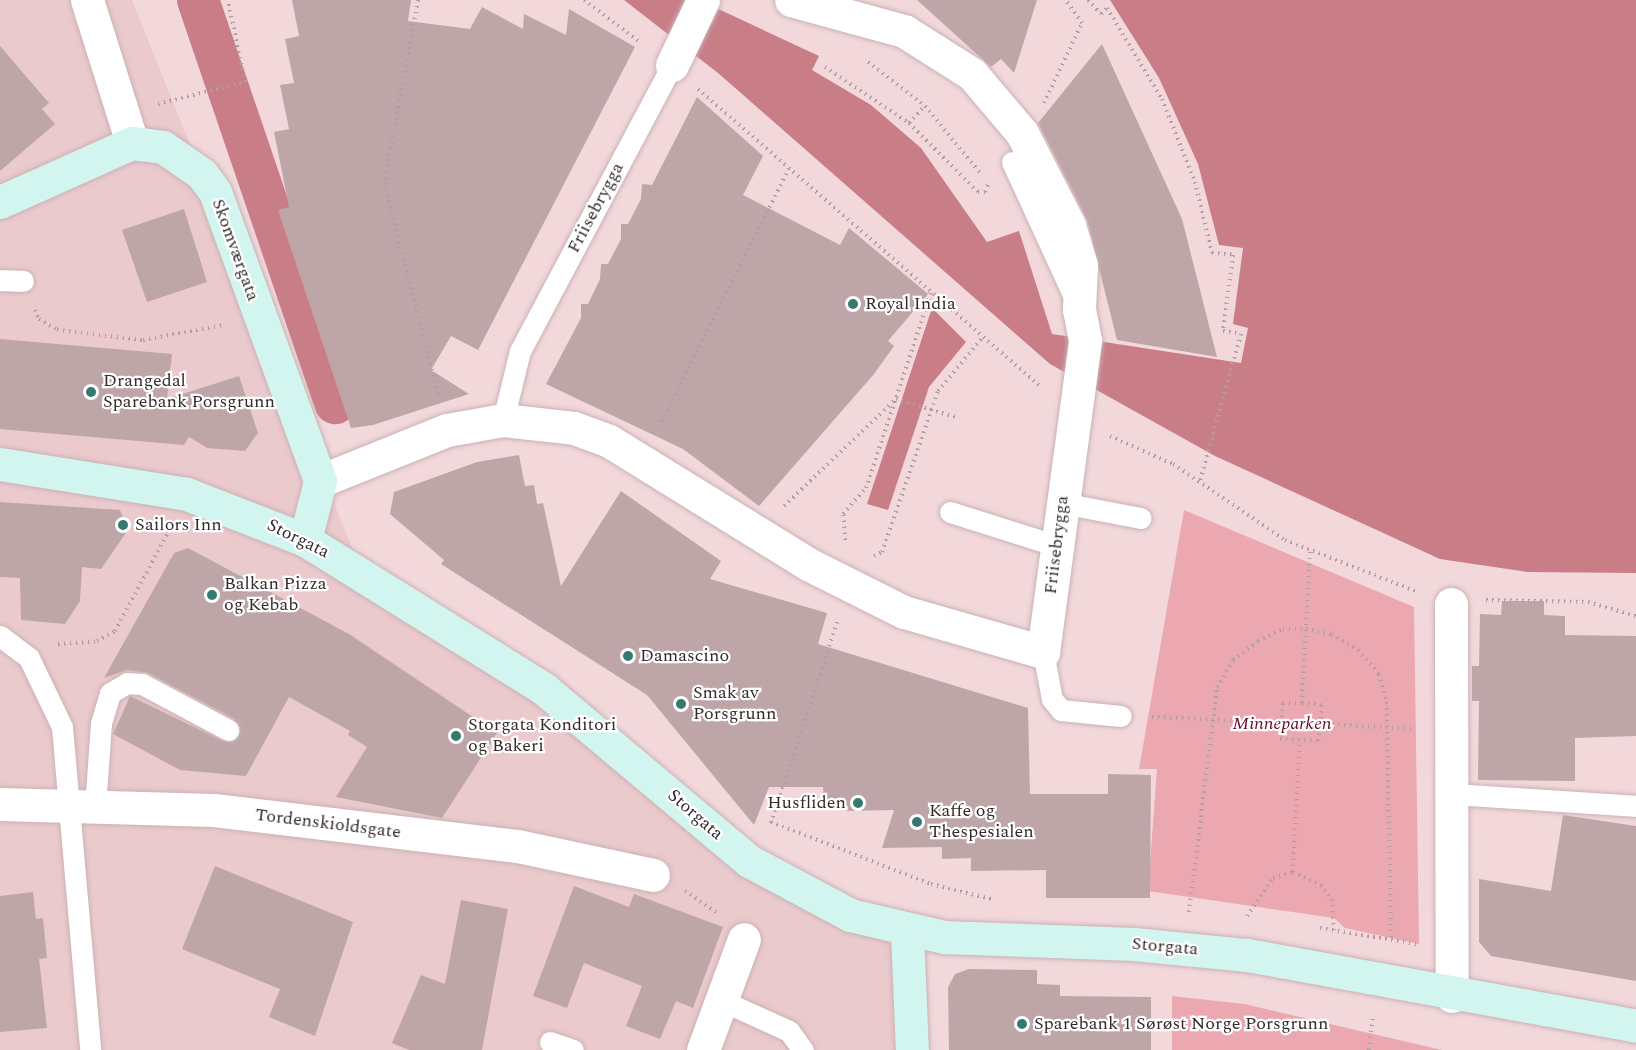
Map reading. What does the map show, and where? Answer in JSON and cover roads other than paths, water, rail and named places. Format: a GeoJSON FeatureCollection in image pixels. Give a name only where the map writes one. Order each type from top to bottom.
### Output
{"type":"FeatureCollection","features":[{"type":"Feature","properties":{"kind":"street"},"geometry":{"type":"LineString","coordinates":[[0,202],[127,128],[87,0]]}},
{"type":"Feature","properties":{"kind":"street","name":"Friisebrygga"},"geometry":{"type":"LineString","coordinates":[[672,65],[703,0]]}},
{"type":"Feature","properties":{"kind":"street","name":"Friisebrygga"},"geometry":{"type":"LineString","coordinates":[[791,0],[913,36],[972,74],[1069,225],[1081,265],[1082,325],[1076,403],[1043,652]]}},
{"type":"Feature","properties":{"kind":"street","name":"Skomværgata"},"geometry":{"type":"LineString","coordinates":[[127,128],[163,147],[202,174],[215,192],[320,481]]}},
{"type":"Feature","properties":{"kind":"street"},"geometry":{"type":"LineString","coordinates":[[305,540],[320,481],[447,430],[503,420],[574,428],[642,460],[757,531],[851,577],[904,612],[1043,652]]}},
{"type":"Feature","properties":{"kind":"street","name":"Storgata"},"geometry":{"type":"LineString","coordinates":[[0,464],[187,494],[305,540],[553,696],[749,861],[850,915],[907,933],[1247,955],[1452,996],[1636,1026]]}},
{"type":"Feature","properties":{"kind":"street"},"geometry":{"type":"LineString","coordinates":[[1451,604],[1452,996]]}},
{"type":"Feature","properties":{"kind":"street","name":"Tordenskioldsgate"},"geometry":{"type":"LineString","coordinates":[[0,804],[214,810],[507,845],[653,876]]}},
{"type":"Feature","properties":{"kind":"street"},"geometry":{"type":"LineString","coordinates":[[907,933],[912,1050]]}},
{"type":"Feature","properties":{"kind":"street"},"geometry":{"type":"LineString","coordinates":[[703,1050],[725,1002],[744,939]]}},
{"type":"Feature","properties":{"kind":"lane","name":"Friisebrygga"},"geometry":{"type":"LineString","coordinates":[[503,420],[520,351],[672,65]]}},
{"type":"Feature","properties":{"kind":"lane"},"geometry":{"type":"LineString","coordinates":[[0,280],[22,281]]}},
{"type":"Feature","properties":{"kind":"lane"},"geometry":{"type":"LineString","coordinates":[[1062,503],[1141,518]]}},
{"type":"Feature","properties":{"kind":"lane"},"geometry":{"type":"LineString","coordinates":[[950,512],[1057,546]]}},
{"type":"Feature","properties":{"kind":"lane"},"geometry":{"type":"LineString","coordinates":[[0,636],[29,658],[62,727],[80,806]]}},
{"type":"Feature","properties":{"kind":"lane"},"geometry":{"type":"LineString","coordinates":[[1043,652],[1052,699],[1061,710],[1121,716]]}},
{"type":"Feature","properties":{"kind":"lane"},"geometry":{"type":"LineString","coordinates":[[90,1050],[78,872],[80,806],[100,723],[110,693],[126,682],[142,684],[228,730]]}},
{"type":"Feature","properties":{"kind":"lane"},"geometry":{"type":"LineString","coordinates":[[1452,794],[1636,806]]}},
{"type":"Feature","properties":{"kind":"lane"},"geometry":{"type":"LineString","coordinates":[[725,1002],[789,1031],[803,1050]]}},
{"type":"Feature","properties":{"kind":"lane"},"geometry":{"type":"LineString","coordinates":[[550,1042],[573,1050]]}},
{"type":"Feature","properties":{"kind":"waterway"},"geometry":{"type":"LineString","coordinates":[[198,0],[335,403]]}},
{"type":"Feature","properties":{"kind":"place","name":"Royal India"},"geometry":{"type":"Point","coordinates":[853,304]}},
{"type":"Feature","properties":{"kind":"place","name":"Drangedal Sparebank Porsgrunn"},"geometry":{"type":"Point","coordinates":[91,392]}},
{"type":"Feature","properties":{"kind":"place","name":"Sailors Inn"},"geometry":{"type":"Point","coordinates":[123,525]}},
{"type":"Feature","properties":{"kind":"place","name":"Balkan Pizza og Kebab"},"geometry":{"type":"Point","coordinates":[212,595]}},
{"type":"Feature","properties":{"kind":"place","name":"Damascino"},"geometry":{"type":"Point","coordinates":[628,656]}},
{"type":"Feature","properties":{"kind":"place","name":"Smak av Porsgrunn"},"geometry":{"type":"Point","coordinates":[681,704]}},
{"type":"Feature","properties":{"kind":"place","name":"Storgata Konditori og Bakeri"},"geometry":{"type":"Point","coordinates":[456,736]}},
{"type":"Feature","properties":{"kind":"place","name":"Husfliden"},"geometry":{"type":"Point","coordinates":[858,803]}},
{"type":"Feature","properties":{"kind":"place","name":"Kaffe og Thespesialen"},"geometry":{"type":"Point","coordinates":[917,822]}},
{"type":"Feature","properties":{"kind":"place","name":"Sparebank 1 Sørøst Norge Porsgrunn"},"geometry":{"type":"Point","coordinates":[1022,1024]}},
{"type":"Feature","properties":{"kind":"park label","name":"Minneparken"},"geometry":{"type":"Point","coordinates":[1282,724]}}]}
